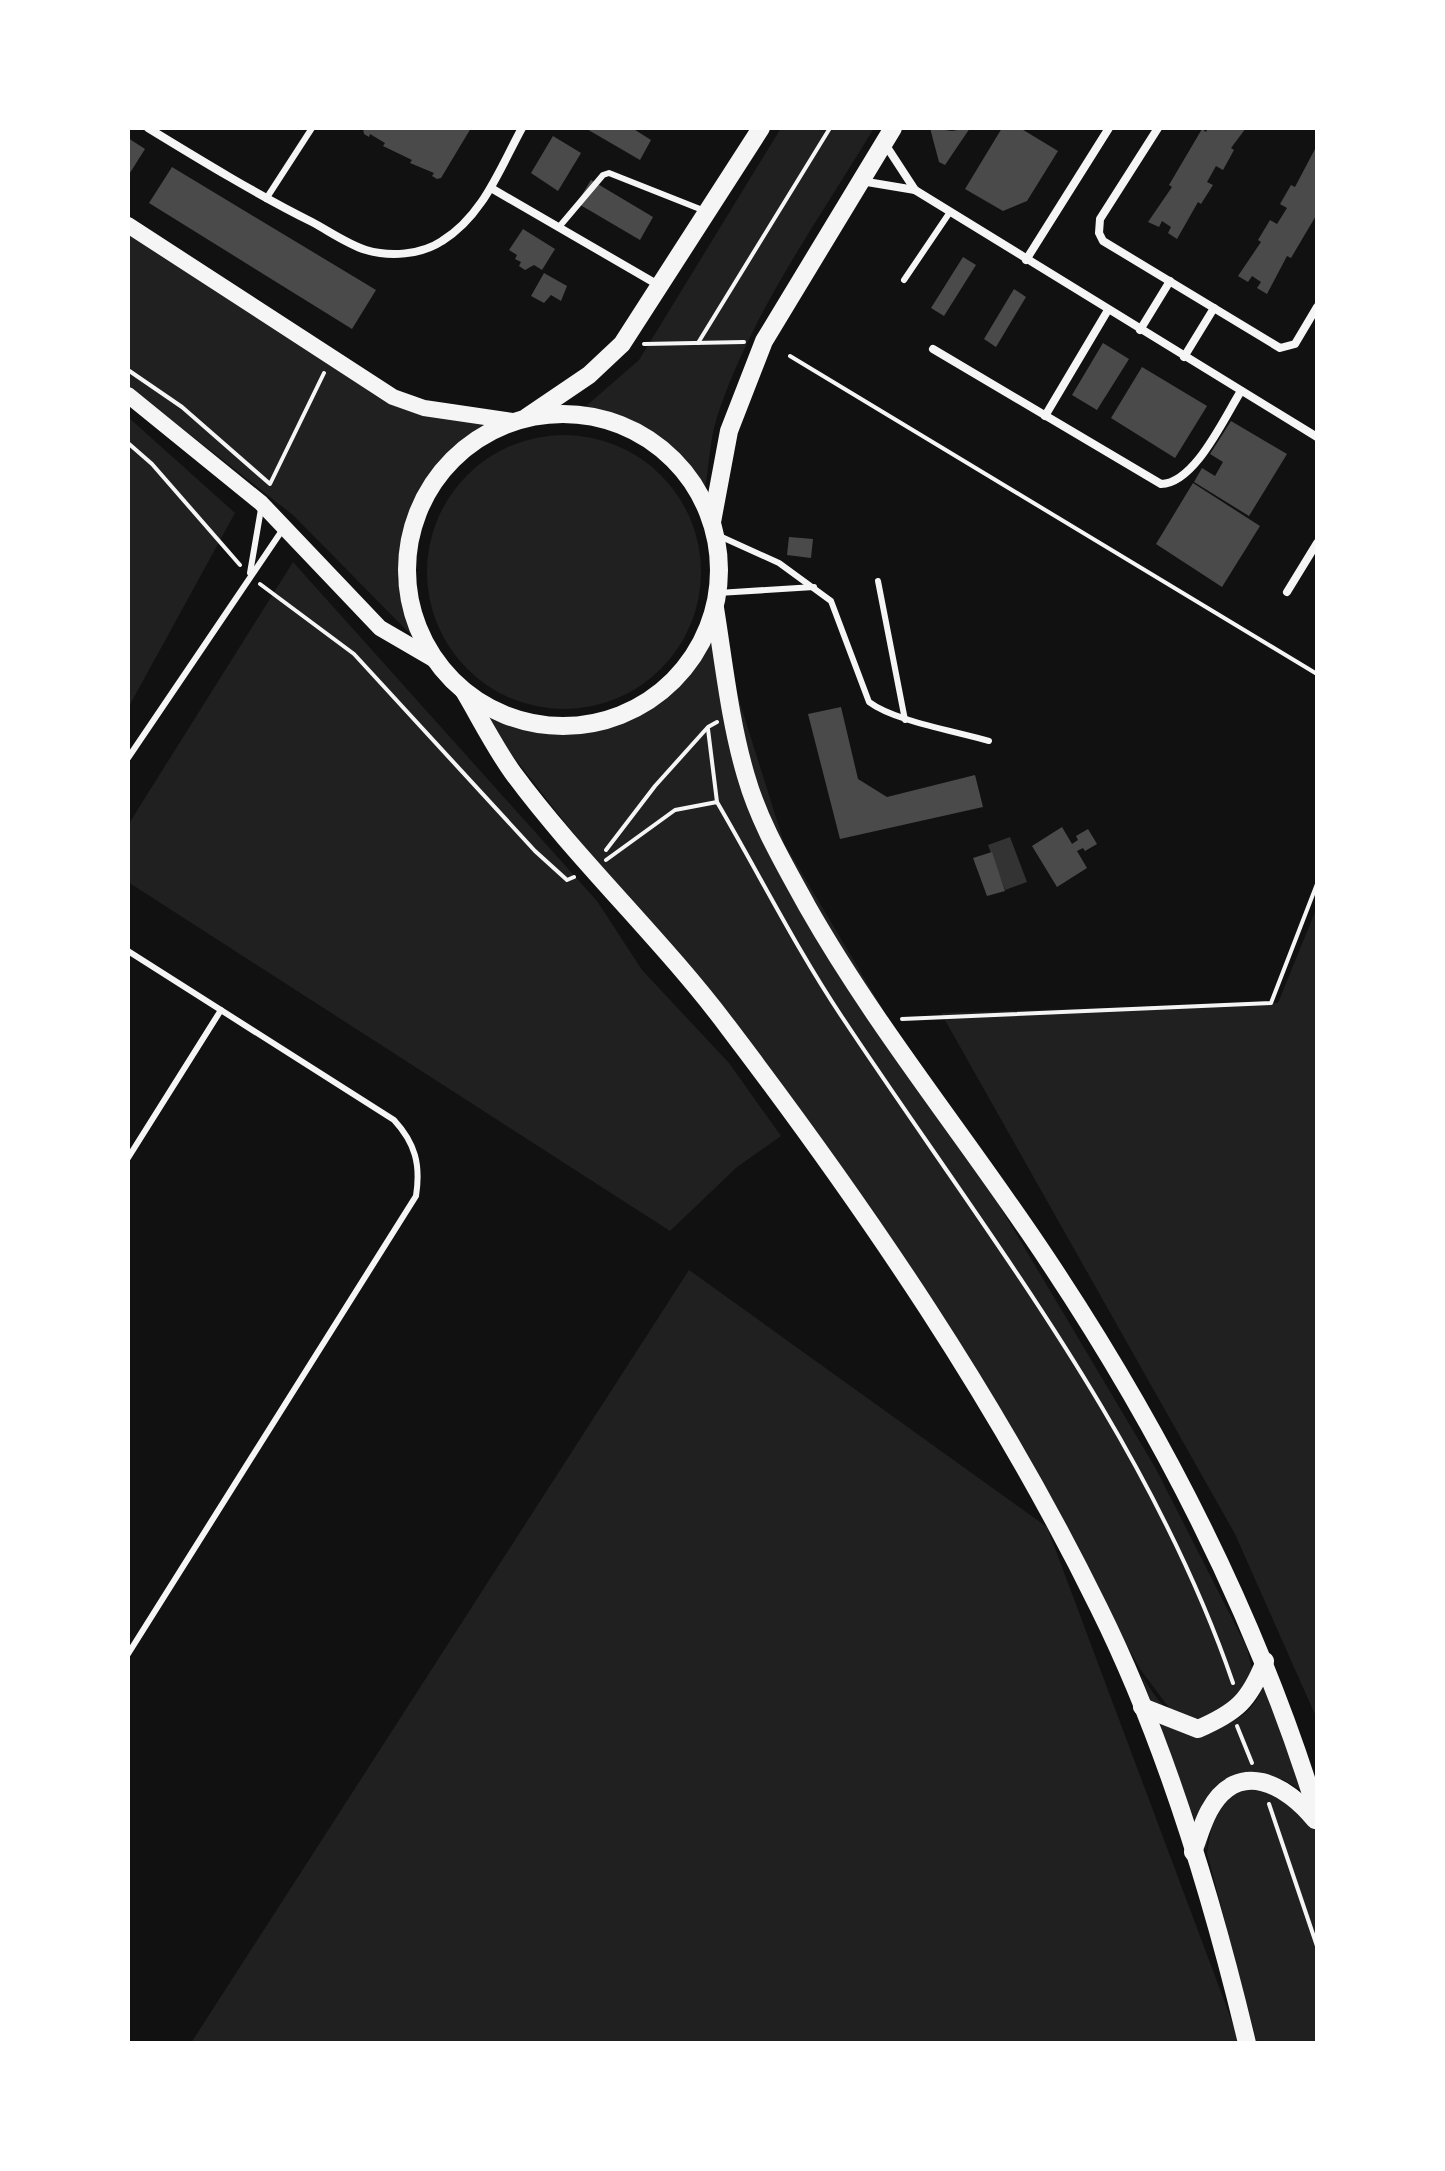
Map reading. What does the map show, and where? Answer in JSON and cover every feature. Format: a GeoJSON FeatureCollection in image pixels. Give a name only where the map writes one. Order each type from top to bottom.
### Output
{"type":"FeatureCollection","features":[{"type":"Feature","properties":{"kind":"main road"},"geometry":{"type":"LineString","coordinates":[[435,660],[414,617],[406,569],[414,521],[436,478],[469,444],[520,419],[589,375],[622,344],[662,287],[761,128]]}},
{"type":"Feature","properties":{"kind":"main road"},"geometry":{"type":"LineString","coordinates":[[714,528],[729,431],[764,341],[889,135]]}},
{"type":"Feature","properties":{"kind":"main road"},"geometry":{"type":"LineString","coordinates":[[128,225],[393,397],[424,408],[520,419],[573,414],[619,423],[659,447],[691,480],[714,528],[720,563],[717,600],[743,762],[777,853],[839,962],[1049,1261],[1175,1473],[1265,1661],[1317,1813]]}},
{"type":"Feature","properties":{"kind":"main road"},"geometry":{"type":"LineString","coordinates":[[128,395],[261,503],[380,628],[435,660],[464,691],[512,772],[726,1023],[847,1188],[954,1351],[1050,1514],[1101,1611],[1142,1707],[1193,1852],[1229,1970],[1247,2043]]}},
{"type":"Feature","properties":{"kind":"main road"},"geometry":{"type":"LineString","coordinates":[[464,691],[503,715],[546,726],[591,725],[634,711],[671,685],[698,650],[717,600]]}},
{"type":"Feature","properties":{"kind":"main road"},"geometry":{"type":"LineString","coordinates":[[1142,1707],[1198,1729],[1232,1714],[1254,1689],[1265,1661]]}},
{"type":"Feature","properties":{"kind":"main road"},"geometry":{"type":"LineString","coordinates":[[1193,1852],[1210,1809],[1229,1789],[1258,1780],[1279,1786],[1300,1802],[1317,1823]]}},
{"type":"Feature","properties":{"kind":"street"},"geometry":{"type":"LineString","coordinates":[[148,128],[266,199],[365,249],[397,254],[419,251],[441,242],[476,210],[491,188],[520,128]]}},
{"type":"Feature","properties":{"kind":"street"},"geometry":{"type":"LineString","coordinates":[[1026,260],[1109,128]]}},
{"type":"Feature","properties":{"kind":"street"},"geometry":{"type":"LineString","coordinates":[[1158,128],[1100,219],[1099,233],[1103,241],[1286,348],[1295,344],[1317,307]]}},
{"type":"Feature","properties":{"kind":"street"},"geometry":{"type":"LineString","coordinates":[[889,135],[915,190]]}},
{"type":"Feature","properties":{"kind":"street"},"geometry":{"type":"LineString","coordinates":[[861,181],[915,190],[1317,437]]}},
{"type":"Feature","properties":{"kind":"street"},"geometry":{"type":"LineString","coordinates":[[491,188],[662,287]]}},
{"type":"Feature","properties":{"kind":"street"},"geometry":{"type":"LineString","coordinates":[[1140,330],[1170,281]]}},
{"type":"Feature","properties":{"kind":"street"},"geometry":{"type":"LineString","coordinates":[[1184,357],[1214,308]]}},
{"type":"Feature","properties":{"kind":"street"},"geometry":{"type":"LineString","coordinates":[[1045,416],[1108,310]]}},
{"type":"Feature","properties":{"kind":"street"},"geometry":{"type":"LineString","coordinates":[[933,349],[1161,484],[1173,484],[1193,468],[1241,391]]}},
{"type":"Feature","properties":{"kind":"street"},"geometry":{"type":"LineString","coordinates":[[1287,592],[1317,543]]}},
{"type":"Feature","properties":{"kind":"lane"},"geometry":{"type":"LineString","coordinates":[[266,199],[312,128]]}},
{"type":"Feature","properties":{"kind":"lane"},"geometry":{"type":"LineString","coordinates":[[559,227],[603,175],[609,173],[708,212]]}},
{"type":"Feature","properties":{"kind":"lane"},"geometry":{"type":"LineString","coordinates":[[904,280],[950,212]]}},
{"type":"Feature","properties":{"kind":"lane"},"geometry":{"type":"LineString","coordinates":[[250,576],[261,503]]}},
{"type":"Feature","properties":{"kind":"lane"},"geometry":{"type":"LineString","coordinates":[[128,758],[284,527]]}},
{"type":"Feature","properties":{"kind":"lane"},"geometry":{"type":"LineString","coordinates":[[714,528],[779,563],[815,587],[837,612],[869,702],[905,720],[923,721],[989,741]]}},
{"type":"Feature","properties":{"kind":"lane"},"geometry":{"type":"LineString","coordinates":[[878,581],[905,720]]}},
{"type":"Feature","properties":{"kind":"lane"},"geometry":{"type":"LineString","coordinates":[[717,600],[815,587]]}},
{"type":"Feature","properties":{"kind":"lane"},"geometry":{"type":"LineString","coordinates":[[128,951],[394,1120],[408,1135],[417,1155],[419,1175],[416,1196],[128,1654]]}},
{"type":"Feature","properties":{"kind":"lane"},"geometry":{"type":"LineString","coordinates":[[128,1158],[221,1010]]}},
{"type":"Feature","properties":{"kind":"path"},"geometry":{"type":"LineString","coordinates":[[698,343],[830,128]]}},
{"type":"Feature","properties":{"kind":"path"},"geometry":{"type":"LineString","coordinates":[[622,344],[764,341]]}},
{"type":"Feature","properties":{"kind":"path"},"geometry":{"type":"LineString","coordinates":[[790,356],[1317,674]]}},
{"type":"Feature","properties":{"kind":"path"},"geometry":{"type":"LineString","coordinates":[[128,370],[182,407],[270,484],[327,366]]}},
{"type":"Feature","properties":{"kind":"path"},"geometry":{"type":"LineString","coordinates":[[128,443],[152,464],[250,576],[354,654],[535,851],[567,880],[584,874]]}},
{"type":"Feature","properties":{"kind":"path"},"geometry":{"type":"LineString","coordinates":[[606,850],[655,786],[708,727],[718,721]]}},
{"type":"Feature","properties":{"kind":"path"},"geometry":{"type":"LineString","coordinates":[[708,727],[717,802],[805,960],[986,1225],[1090,1390],[1154,1502],[1233,1682],[1232,1714],[1284,1841],[1317,1946]]}},
{"type":"Feature","properties":{"kind":"path"},"geometry":{"type":"LineString","coordinates":[[610,857],[675,810],[717,802]]}},
{"type":"Feature","properties":{"kind":"path"},"geometry":{"type":"LineString","coordinates":[[879,1020],[1271,1003],[1317,884]]}},
{"type":"Feature","properties":{"kind":"shaded area"},"geometry":{"type":"Polygon","coordinates":[[[781,128],[874,128],[787,268],[748,341],[717,417],[705,489],[681,458],[654,434],[623,417],[585,407],[639,360],[781,128]]]}},
{"type":"Feature","properties":{"kind":"shaded area"},"geometry":{"type":"Polygon","coordinates":[[[128,229],[393,393],[501,423],[447,456],[414,511],[397,580],[422,646],[293,515],[128,386],[128,229]]]}},
{"type":"Feature","properties":{"kind":"shaded area"},"geometry":{"type":"Polygon","coordinates":[[[128,417],[235,513],[128,708],[128,417]]]}},
{"type":"Feature","properties":{"kind":"shaded area"},"geometry":{"type":"Polygon","coordinates":[[[551,435],[577,435],[629,451],[661,475],[678,496],[691,520],[699,545],[699,599],[691,624],[678,648],[661,669],[640,686],[616,699],[591,707],[551,709],[499,693],[477,678],[458,659],[443,637],[433,612],[427,585],[427,559],[443,507],[458,485],[477,466],[499,451],[524,441],[551,435]]]}},
{"type":"Feature","properties":{"kind":"shaded area"},"geometry":{"type":"Polygon","coordinates":[[[293,562],[597,901],[642,970],[729,1063],[781,1136],[737,1167],[670,1231],[128,882],[128,825],[293,562]]]}},
{"type":"Feature","properties":{"kind":"shaded area"},"geometry":{"type":"Polygon","coordinates":[[[713,617],[784,843],[1156,1469],[1247,1648],[1258,1694],[1200,1725],[1170,1709],[1140,1669],[1059,1523],[849,1186],[477,710],[476,704],[521,723],[552,728],[576,728],[622,716],[643,705],[681,675],[699,652],[713,617]]]}},
{"type":"Feature","properties":{"kind":"shaded area"},"geometry":{"type":"Polygon","coordinates":[[[1010,837],[1027,882],[1005,890],[988,845],[1010,837]]]}},
{"type":"Feature","properties":{"kind":"shaded area"},"geometry":{"type":"Polygon","coordinates":[[[1317,907],[1317,1719],[1235,1534],[941,1013],[1278,1003],[1317,907]]]}},
{"type":"Feature","properties":{"kind":"shaded area"},"geometry":{"type":"Polygon","coordinates":[[[689,1270],[1047,1527],[1240,2043],[191,2043],[689,1270]]]}},
{"type":"Feature","properties":{"kind":"shaded area"},"geometry":{"type":"Polygon","coordinates":[[[1141,1675],[1168,1710],[1196,1725],[1211,1726],[1240,1717],[1251,1708],[1264,1679],[1302,1791],[1282,1779],[1243,1782],[1212,1812],[1206,1851],[1141,1675]]]}},
{"type":"Feature","properties":{"kind":"shaded area"},"geometry":{"type":"Polygon","coordinates":[[[1281,1781],[1317,1824],[1317,2043],[1257,2043],[1207,1853],[1214,1813],[1244,1783],[1281,1781]]]}},
{"type":"Feature","properties":{"kind":"building"},"geometry":{"type":"Polygon","coordinates":[[[363,128],[471,128],[441,178],[437,179],[432,176],[434,173],[410,163],[412,160],[383,146],[385,143],[370,134],[369,137],[364,134],[363,128]]]}},
{"type":"Feature","properties":{"kind":"building"},"geometry":{"type":"Polygon","coordinates":[[[585,128],[632,128],[651,140],[640,160],[585,128]]]}},
{"type":"Feature","properties":{"kind":"building"},"geometry":{"type":"Polygon","coordinates":[[[930,128],[952,131],[970,128],[945,165],[939,162],[930,128]]]}},
{"type":"Feature","properties":{"kind":"building"},"geometry":{"type":"Polygon","coordinates":[[[1002,128],[1020,128],[1058,151],[1027,201],[1003,211],[965,189],[1002,128]]]}},
{"type":"Feature","properties":{"kind":"building"},"geometry":{"type":"Polygon","coordinates":[[[1208,128],[1246,128],[1231,148],[1234,150],[1223,170],[1216,166],[1207,182],[1213,185],[1201,204],[1198,202],[1177,239],[1168,233],[1171,227],[1162,221],[1159,227],[1148,222],[1172,187],[1169,185],[1202,129],[1206,132],[1208,128]]]}},
{"type":"Feature","properties":{"kind":"building"},"geometry":{"type":"Polygon","coordinates":[[[553,136],[581,153],[558,191],[531,173],[553,136]]]}},
{"type":"Feature","properties":{"kind":"building"},"geometry":{"type":"Polygon","coordinates":[[[128,138],[145,149],[128,176],[128,138]]]}},
{"type":"Feature","properties":{"kind":"building"},"geometry":{"type":"Polygon","coordinates":[[[1315,149],[1317,214],[1291,258],[1287,256],[1267,294],[1257,288],[1261,282],[1252,276],[1248,282],[1238,276],[1261,242],[1258,240],[1270,220],[1277,224],[1287,208],[1280,204],[1291,185],[1295,187],[1315,149]]]}},
{"type":"Feature","properties":{"kind":"building"},"geometry":{"type":"Polygon","coordinates":[[[172,167],[376,290],[352,329],[149,203],[172,167]]]}},
{"type":"Feature","properties":{"kind":"building"},"geometry":{"type":"Polygon","coordinates":[[[591,180],[653,217],[640,240],[577,203],[591,180]]]}},
{"type":"Feature","properties":{"kind":"building"},"geometry":{"type":"Polygon","coordinates":[[[523,229],[555,249],[542,270],[534,265],[525,270],[519,266],[521,262],[515,259],[517,255],[509,250],[523,229]]]}},
{"type":"Feature","properties":{"kind":"building"},"geometry":{"type":"Polygon","coordinates":[[[963,257],[976,265],[944,316],[931,308],[963,257]]]}},
{"type":"Feature","properties":{"kind":"building"},"geometry":{"type":"Polygon","coordinates":[[[544,273],[567,286],[561,301],[551,295],[544,303],[531,296],[544,273]]]}},
{"type":"Feature","properties":{"kind":"building"},"geometry":{"type":"Polygon","coordinates":[[[1014,289],[1026,297],[996,347],[984,339],[1014,289]]]}},
{"type":"Feature","properties":{"kind":"building"},"geometry":{"type":"Polygon","coordinates":[[[1103,343],[1129,359],[1097,410],[1072,395],[1103,343]]]}},
{"type":"Feature","properties":{"kind":"building"},"geometry":{"type":"Polygon","coordinates":[[[1142,367],[1207,406],[1175,458],[1111,418],[1142,367]]]}},
{"type":"Feature","properties":{"kind":"building"},"geometry":{"type":"Polygon","coordinates":[[[1231,421],[1287,454],[1249,516],[1194,482],[1202,468],[1215,476],[1223,462],[1210,454],[1231,421]]]}},
{"type":"Feature","properties":{"kind":"building"},"geometry":{"type":"Polygon","coordinates":[[[1193,483],[1260,526],[1222,587],[1156,544],[1193,483]]]}},
{"type":"Feature","properties":{"kind":"building"},"geometry":{"type":"Polygon","coordinates":[[[789,537],[813,539],[811,558],[787,555],[789,537]]]}},
{"type":"Feature","properties":{"kind":"building"},"geometry":{"type":"Polygon","coordinates":[[[841,707],[858,779],[887,797],[975,775],[983,807],[840,839],[808,714],[841,707]]]}},
{"type":"Feature","properties":{"kind":"building"},"geometry":{"type":"Polygon","coordinates":[[[1062,827],[1072,844],[1078,840],[1076,836],[1088,829],[1097,844],[1085,851],[1083,848],[1077,851],[1087,868],[1057,887],[1032,846],[1062,827]]]}},
{"type":"Feature","properties":{"kind":"building"},"geometry":{"type":"Polygon","coordinates":[[[992,852],[1005,891],[987,896],[973,858],[992,852]]]}}]}
